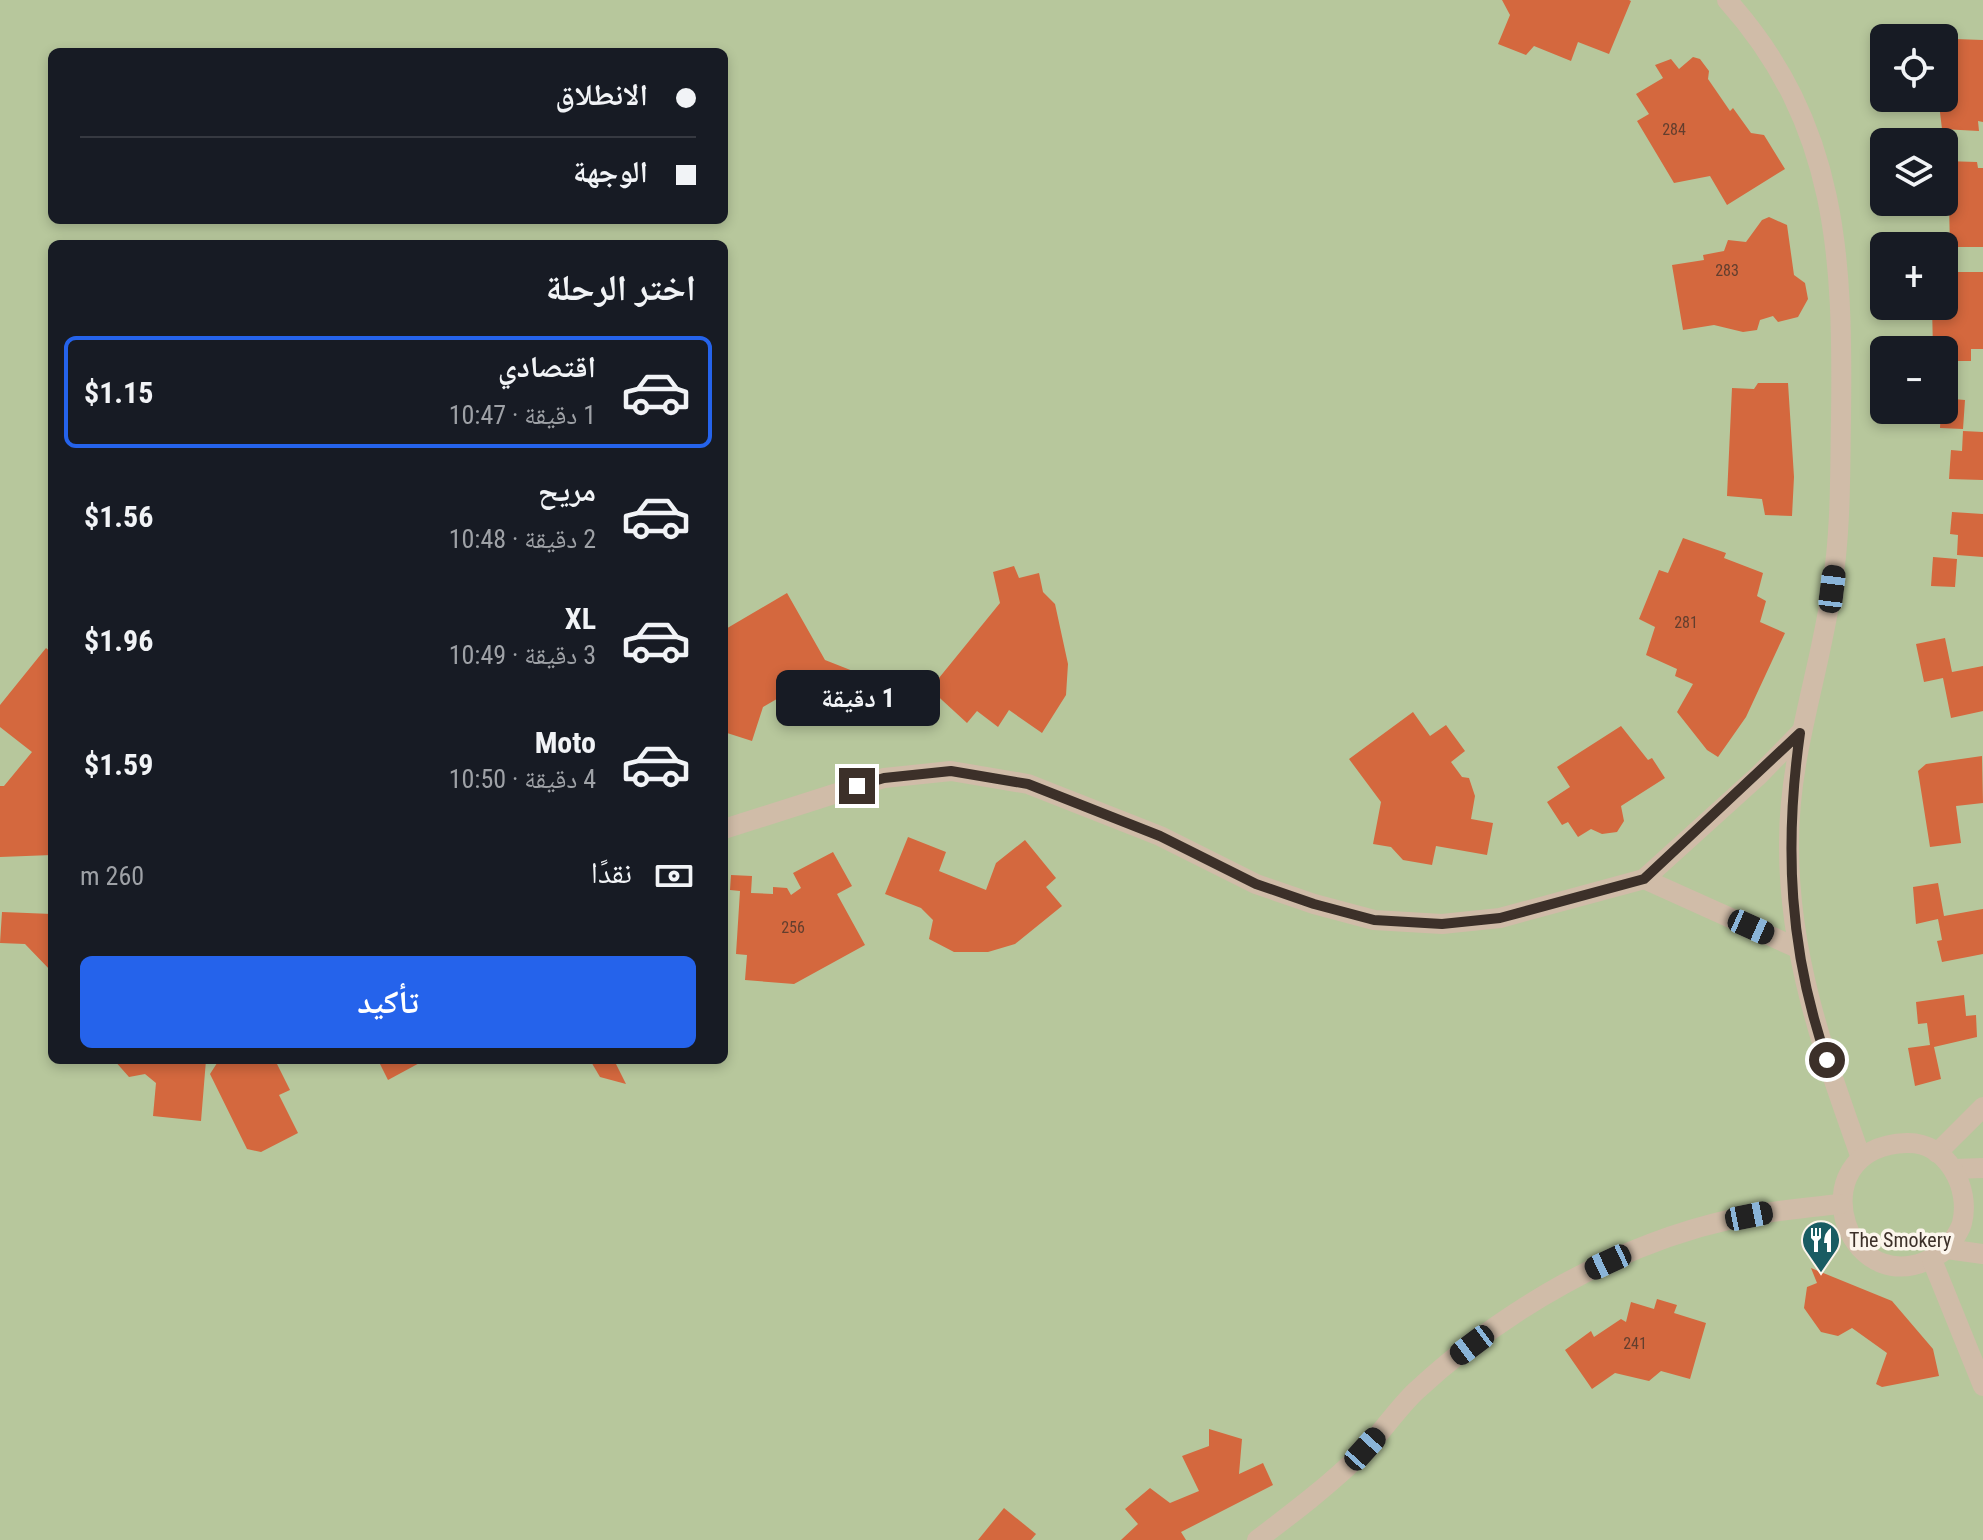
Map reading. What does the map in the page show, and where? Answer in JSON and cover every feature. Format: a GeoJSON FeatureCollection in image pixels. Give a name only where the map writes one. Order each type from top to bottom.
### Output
{"type":"FeatureCollection","features":[{"type":"Feature","properties":{"kind":"street"},"geometry":{"type":"LineString","coordinates":[[1727,0],[1755,31],[1800,111],[1821,169],[1837,244],[1841,387],[1838,527],[1832,589],[1800,733],[1789,841],[1797,948],[1818,1035],[1861,1158]]}},
{"type":"Feature","properties":{"kind":"street"},"geometry":{"type":"LineString","coordinates":[[728,828],[884,778],[951,771],[1028,784],[1160,836],[1256,884],[1374,920],[1442,924],[1500,918],[1644,879],[1800,733]]}},
{"type":"Feature","properties":{"kind":"street"},"geometry":{"type":"LineString","coordinates":[[1644,879],[1797,948]]}},
{"type":"Feature","properties":{"kind":"street"},"geometry":{"type":"LineString","coordinates":[[1937,1153],[1983,1107]]}},
{"type":"Feature","properties":{"kind":"street"},"geometry":{"type":"LineString","coordinates":[[1939,1255],[1962,1225],[1965,1196],[1954,1169],[1937,1153],[1912,1143],[1885,1145],[1861,1158],[1846,1179],[1840,1204],[1845,1229],[1860,1250],[1882,1264],[1907,1267],[1939,1255],[1983,1254]]}},
{"type":"Feature","properties":{"kind":"street"},"geometry":{"type":"LineString","coordinates":[[1954,1169],[1983,1168]]}},
{"type":"Feature","properties":{"kind":"street"},"geometry":{"type":"LineString","coordinates":[[1257,1540],[1344,1470],[1413,1394],[1447,1363],[1497,1326],[1558,1288],[1625,1254],[1696,1229],[1767,1213],[1840,1204]]}},
{"type":"Feature","properties":{"kind":"street"},"geometry":{"type":"LineString","coordinates":[[1939,1255],[1983,1386]]}},
{"type":"Feature","properties":{"kind":"green space"},"geometry":{"type":"Polygon","coordinates":[[[0,0],[1983,0],[1983,1540],[0,1540],[0,0]]]}},
{"type":"Feature","properties":{"kind":"building"},"geometry":{"type":"Polygon","coordinates":[[[1502,0],[1631,1],[1609,54],[1578,42],[1571,61],[1534,46],[1526,55],[1498,44],[1510,15],[1502,0]]]}},
{"type":"Feature","properties":{"kind":"building"},"geometry":{"type":"Polygon","coordinates":[[[1958,39],[1983,40],[1983,122],[1978,121],[1979,131],[1942,128],[1940,112],[1958,112],[1958,39]]]}},
{"type":"Feature","properties":{"kind":"building"},"geometry":{"type":"Polygon","coordinates":[[[1693,57],[1700,59],[1709,71],[1708,79],[1730,111],[1733,108],[1751,133],[1764,135],[1785,169],[1727,205],[1710,176],[1674,183],[1637,121],[1649,114],[1636,94],[1663,78],[1655,65],[1671,59],[1679,69],[1693,57]]]}},
{"type":"Feature","properties":{"kind":"building"},"geometry":{"type":"Polygon","coordinates":[[[1958,161],[1977,162],[1978,168],[1983,168],[1983,247],[1958,247],[1958,232],[1950,232],[1949,216],[1958,216],[1958,161]]]}},
{"type":"Feature","properties":{"kind":"building"},"geometry":{"type":"Polygon","coordinates":[[[1769,217],[1787,225],[1794,275],[1805,283],[1808,299],[1798,317],[1778,322],[1773,316],[1760,320],[1757,330],[1743,332],[1714,325],[1683,330],[1672,265],[1704,260],[1703,255],[1724,251],[1728,240],[1746,242],[1762,220],[1769,217]]]}},
{"type":"Feature","properties":{"kind":"building"},"geometry":{"type":"Polygon","coordinates":[[[1958,272],[1983,272],[1983,349],[1971,349],[1971,361],[1958,361],[1958,336],[1933,336],[1932,320],[1958,320],[1958,272]]]}},
{"type":"Feature","properties":{"kind":"building"},"geometry":{"type":"Polygon","coordinates":[[[1758,383],[1788,383],[1794,477],[1792,516],[1765,515],[1762,499],[1727,496],[1732,388],[1754,389],[1758,383]]]}},
{"type":"Feature","properties":{"kind":"building"},"geometry":{"type":"Polygon","coordinates":[[[1958,399],[1965,400],[1963,429],[1940,428],[1940,424],[1958,424],[1958,399]]]}},
{"type":"Feature","properties":{"kind":"building"},"geometry":{"type":"Polygon","coordinates":[[[1963,431],[1983,432],[1983,480],[1949,479],[1951,450],[1962,451],[1963,431]]]}},
{"type":"Feature","properties":{"kind":"building"},"geometry":{"type":"Polygon","coordinates":[[[1952,512],[1983,514],[1983,557],[1957,555],[1958,535],[1950,534],[1952,512]]]}},
{"type":"Feature","properties":{"kind":"building"},"geometry":{"type":"Polygon","coordinates":[[[1683,538],[1726,553],[1724,558],[1763,573],[1757,596],[1766,601],[1760,622],[1785,633],[1746,717],[1718,757],[1707,750],[1677,712],[1693,684],[1675,676],[1677,669],[1646,655],[1655,627],[1639,619],[1659,570],[1668,573],[1683,538]]]}},
{"type":"Feature","properties":{"kind":"building"},"geometry":{"type":"Polygon","coordinates":[[[1933,557],[1957,559],[1955,587],[1931,586],[1933,557]]]}},
{"type":"Feature","properties":{"kind":"building"},"geometry":{"type":"Polygon","coordinates":[[[1014,566],[1019,578],[1039,573],[1043,592],[1055,604],[1068,664],[1066,695],[1042,733],[1009,710],[998,727],[977,711],[967,723],[930,689],[1000,603],[993,572],[1014,566]]]}},
{"type":"Feature","properties":{"kind":"building"},"geometry":{"type":"Polygon","coordinates":[[[787,593],[825,660],[858,673],[847,699],[806,682],[763,707],[752,741],[728,733],[728,628],[787,593]]]}},
{"type":"Feature","properties":{"kind":"building"},"geometry":{"type":"Polygon","coordinates":[[[1945,638],[1952,672],[1983,666],[1983,711],[1951,718],[1943,678],[1924,682],[1916,644],[1945,638]]]}},
{"type":"Feature","properties":{"kind":"building"},"geometry":{"type":"Polygon","coordinates":[[[46,648],[48,650],[48,855],[0,857],[0,786],[4,786],[32,752],[0,727],[0,705],[46,648]]]}},
{"type":"Feature","properties":{"kind":"building"},"geometry":{"type":"Polygon","coordinates":[[[1413,712],[1430,736],[1446,725],[1465,751],[1451,762],[1462,777],[1469,778],[1475,796],[1471,819],[1493,823],[1487,855],[1436,846],[1432,865],[1403,860],[1391,847],[1373,844],[1381,802],[1349,759],[1413,712]]]}},
{"type":"Feature","properties":{"kind":"building"},"geometry":{"type":"Polygon","coordinates":[[[1621,726],[1648,760],[1652,758],[1665,778],[1621,806],[1624,821],[1617,832],[1602,834],[1591,829],[1578,837],[1568,822],[1562,825],[1547,802],[1570,787],[1557,767],[1621,726]]]}},
{"type":"Feature","properties":{"kind":"building"},"geometry":{"type":"Polygon","coordinates":[[[1982,756],[1983,803],[1956,806],[1961,843],[1930,847],[1918,771],[1926,764],[1982,756]]]}},
{"type":"Feature","properties":{"kind":"building"},"geometry":{"type":"Polygon","coordinates":[[[908,837],[946,852],[939,871],[986,890],[996,863],[1025,840],[1056,878],[1046,887],[1062,906],[1015,944],[988,952],[954,952],[929,939],[933,920],[921,908],[885,894],[908,837]]]}},
{"type":"Feature","properties":{"kind":"building"},"geometry":{"type":"Polygon","coordinates":[[[833,852],[852,886],[837,894],[865,945],[794,984],[745,980],[747,955],[736,954],[740,891],[730,890],[731,875],[752,876],[751,893],[773,894],[773,887],[787,888],[791,895],[801,888],[793,873],[833,852]]]}},
{"type":"Feature","properties":{"kind":"building"},"geometry":{"type":"Polygon","coordinates":[[[1938,883],[1944,916],[1983,909],[1983,954],[1942,962],[1937,941],[1942,940],[1938,919],[1916,924],[1913,887],[1938,883]]]}},
{"type":"Feature","properties":{"kind":"building"},"geometry":{"type":"Polygon","coordinates":[[[2,912],[48,914],[48,968],[25,944],[0,943],[2,912]]]}},
{"type":"Feature","properties":{"kind":"building"},"geometry":{"type":"Polygon","coordinates":[[[1964,995],[1966,1016],[1976,1015],[1977,1037],[1934,1047],[1941,1079],[1915,1086],[1908,1048],[1930,1045],[1927,1023],[1918,1024],[1916,1002],[1964,995]]]}},
{"type":"Feature","properties":{"kind":"building"},"geometry":{"type":"Polygon","coordinates":[[[118,1064],[206,1064],[201,1121],[153,1116],[156,1083],[145,1074],[129,1077],[118,1064]]]}},
{"type":"Feature","properties":{"kind":"building"},"geometry":{"type":"Polygon","coordinates":[[[216,1064],[277,1064],[290,1090],[279,1095],[298,1133],[261,1152],[247,1149],[210,1074],[216,1064]]]}},
{"type":"Feature","properties":{"kind":"building"},"geometry":{"type":"Polygon","coordinates":[[[380,1064],[418,1064],[388,1080],[380,1064]]]}},
{"type":"Feature","properties":{"kind":"building"},"geometry":{"type":"Polygon","coordinates":[[[592,1064],[616,1064],[626,1084],[600,1077],[592,1064]]]}},
{"type":"Feature","properties":{"kind":"building"},"geometry":{"type":"Polygon","coordinates":[[[1811,1268],[1892,1301],[1933,1349],[1939,1376],[1882,1387],[1876,1384],[1887,1353],[1852,1328],[1838,1336],[1821,1332],[1804,1308],[1807,1287],[1817,1283],[1811,1268]]]}},
{"type":"Feature","properties":{"kind":"building"},"geometry":{"type":"Polygon","coordinates":[[[1657,1299],[1677,1305],[1674,1313],[1706,1323],[1690,1379],[1661,1371],[1649,1381],[1615,1373],[1592,1389],[1565,1350],[1591,1331],[1594,1337],[1621,1319],[1626,1322],[1631,1302],[1654,1309],[1657,1299]]]}},
{"type":"Feature","properties":{"kind":"building"},"geometry":{"type":"Polygon","coordinates":[[[1209,1429],[1242,1439],[1239,1474],[1263,1463],[1273,1485],[1181,1532],[1186,1540],[1121,1540],[1138,1524],[1125,1509],[1150,1488],[1170,1503],[1199,1491],[1182,1456],[1209,1446],[1209,1429]]]}},
{"type":"Feature","properties":{"kind":"building"},"geometry":{"type":"Polygon","coordinates":[[[1004,1508],[1036,1534],[1031,1540],[978,1540],[1004,1508]]]}},
{"type":"Feature","properties":{"kind":"place","name":"The Smokery"},"geometry":{"type":"Point","coordinates":[1821,1274]}},
{"type":"Feature","properties":{"kind":"route"},"geometry":{"type":"LineString","coordinates":[[857,786],[921,772],[951,771],[1028,784],[1160,836],[1256,884],[1314,904],[1374,920],[1442,924],[1500,918],[1644,879],[1759,775],[1800,733],[1792,787],[1790,895],[1803,978],[1827,1060]]}}]}
